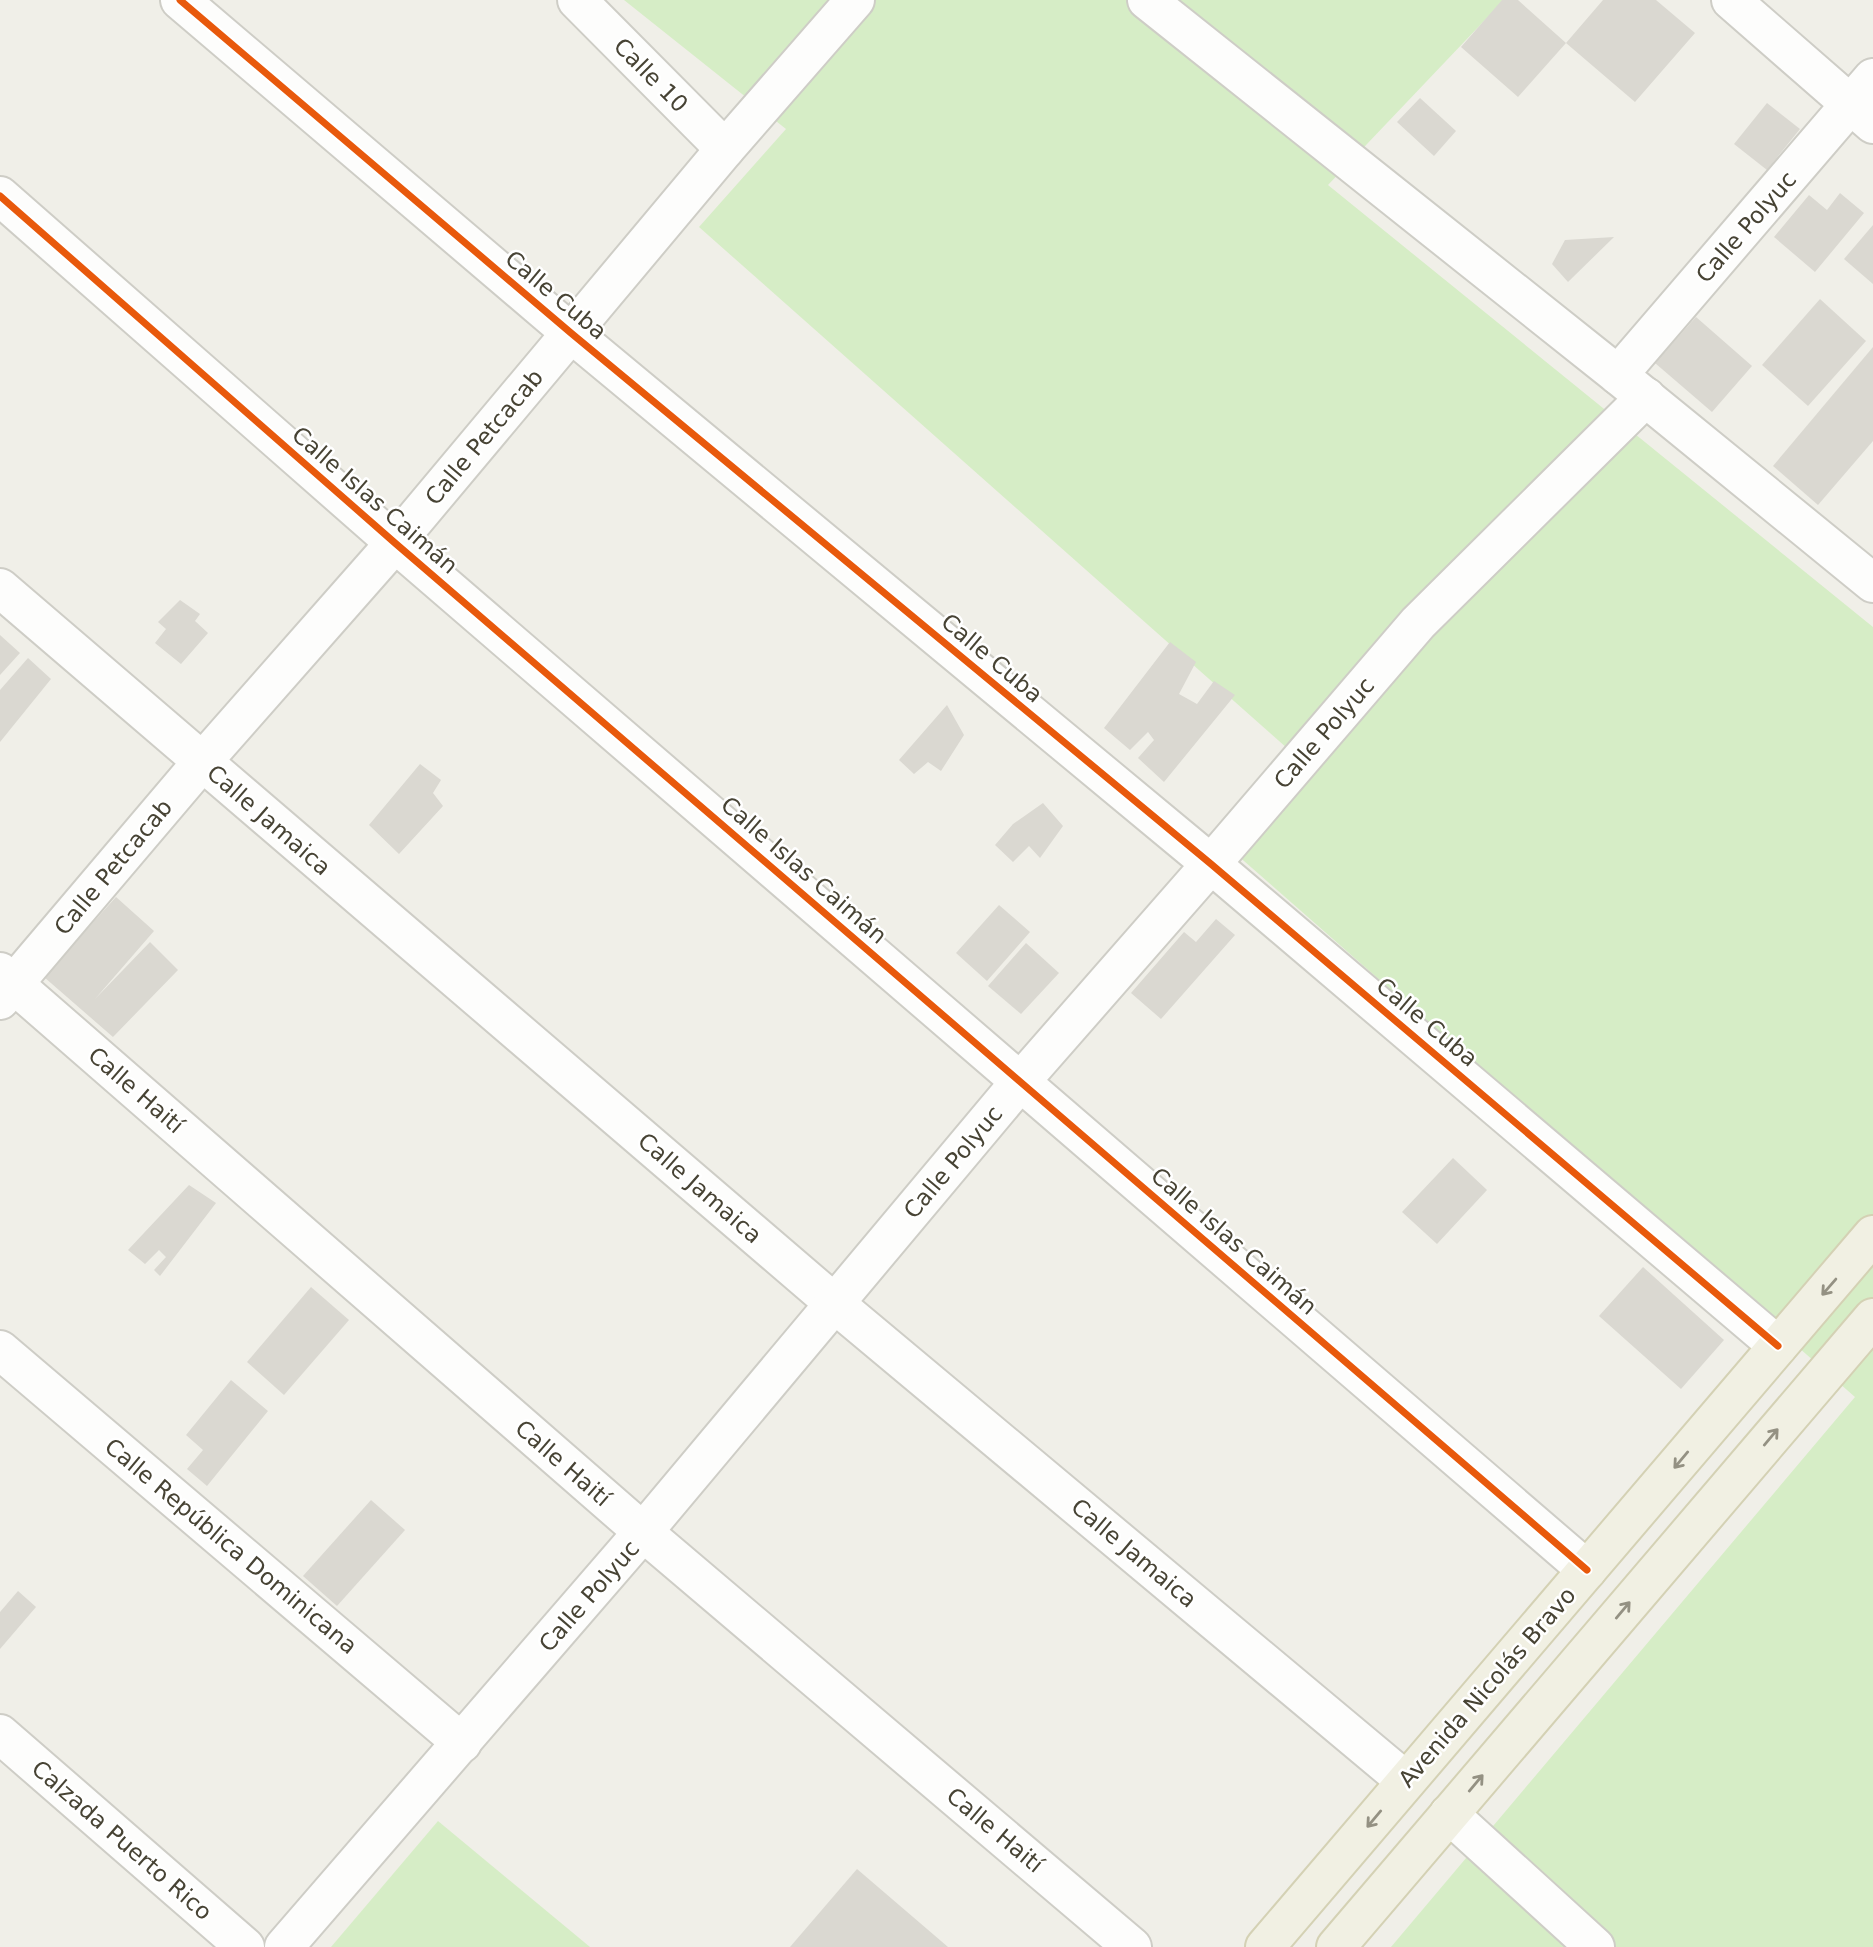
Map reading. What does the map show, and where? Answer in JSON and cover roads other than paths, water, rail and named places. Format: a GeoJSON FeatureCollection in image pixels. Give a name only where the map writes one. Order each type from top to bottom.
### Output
{"type":"FeatureCollection","features":[{"type":"Feature","properties":{"kind":"main road","name":"Avenida Nicolás Bravo"},"geometry":{"type":"LineString","coordinates":[[1265,1947],[1873,1235]]}},
{"type":"Feature","properties":{"kind":"main road"},"geometry":{"type":"LineString","coordinates":[[1336,1947],[1873,1318]]}},
{"type":"Feature","properties":{"kind":"street","name":"Calle Cuba"},"geometry":{"type":"LineString","coordinates":[[180,0],[571,333],[1211,864],[1778,1346]]}},
{"type":"Feature","properties":{"kind":"street","name":"Calle 10"},"geometry":{"type":"LineString","coordinates":[[577,0],[725,149]]}},
{"type":"Feature","properties":{"kind":"street","name":"Calle Petcacab"},"geometry":{"type":"LineString","coordinates":[[5,985],[395,543],[725,149],[855,0]]}},
{"type":"Feature","properties":{"kind":"street"},"geometry":{"type":"LineString","coordinates":[[1147,0],[1632,386],[1873,583]]}},
{"type":"Feature","properties":{"kind":"street"},"geometry":{"type":"LineString","coordinates":[[1731,0],[1865,102]]}},
{"type":"Feature","properties":{"kind":"street","name":"Calle Polyuc"},"geometry":{"type":"LineString","coordinates":[[284,1947],[643,1532],[1020,1082],[1418,623],[1632,386],[1865,102]]}},
{"type":"Feature","properties":{"kind":"street","name":"Calle Islas Caimán"},"geometry":{"type":"LineString","coordinates":[[0,195],[395,543],[1587,1570]]}},
{"type":"Feature","properties":{"kind":"street","name":"Calle Jamaica"},"geometry":{"type":"LineString","coordinates":[[0,588],[834,1303],[1406,1781]]}},
{"type":"Feature","properties":{"kind":"street","name":"Calle Haití"},"geometry":{"type":"LineString","coordinates":[[5,985],[1132,1947]]}},
{"type":"Feature","properties":{"kind":"street","name":"Calle República Dominicana"},"geometry":{"type":"LineString","coordinates":[[0,1350],[462,1742]]}},
{"type":"Feature","properties":{"kind":"street","name":"Calzada Puerto Rico"},"geometry":{"type":"LineString","coordinates":[[0,1734],[245,1947]]}},
{"type":"Feature","properties":{"kind":"street"},"geometry":{"type":"LineString","coordinates":[[1449,1814],[1595,1947]]}}]}
